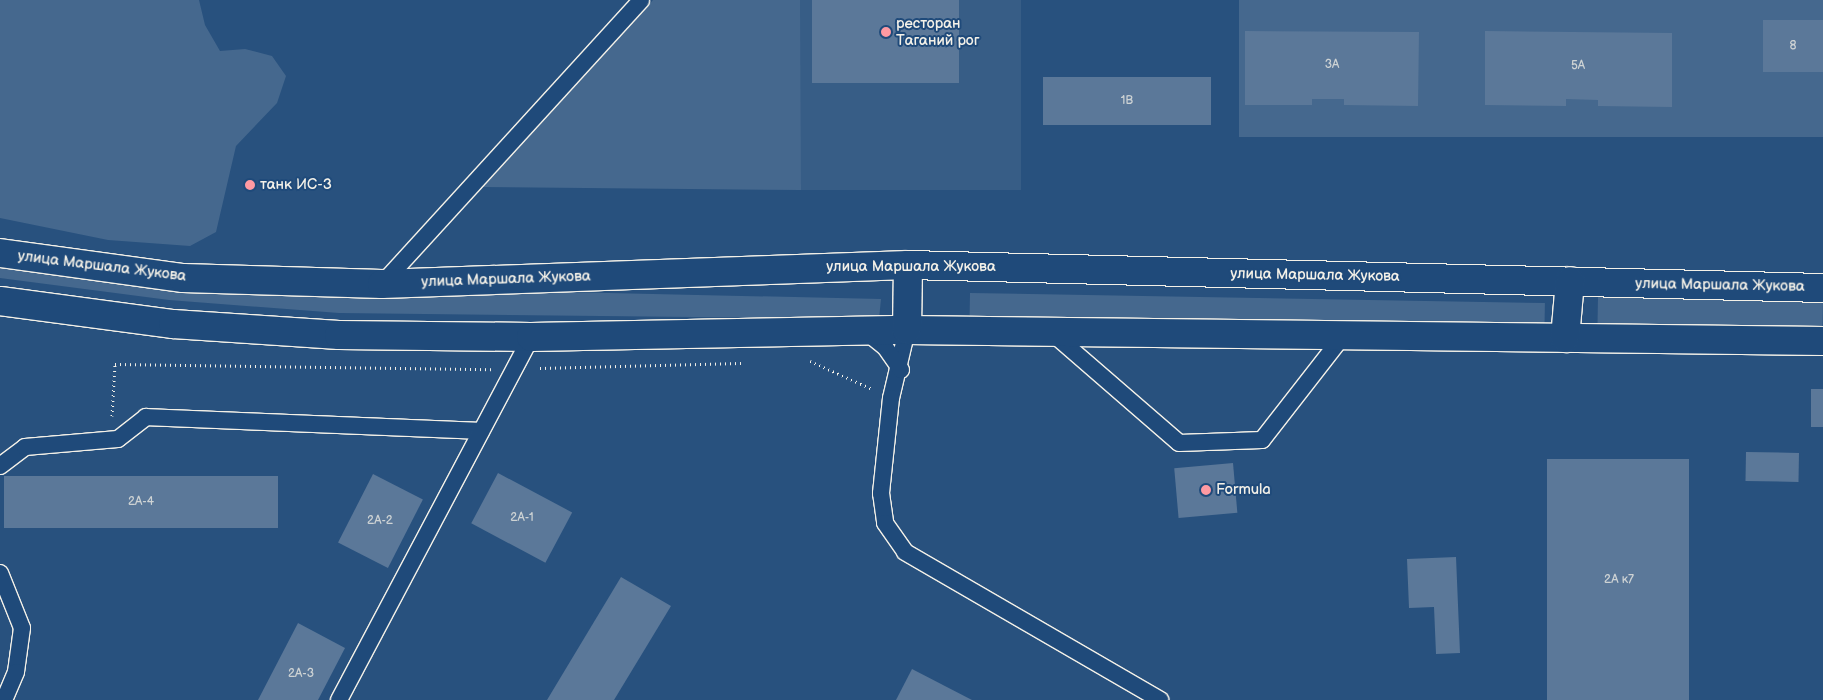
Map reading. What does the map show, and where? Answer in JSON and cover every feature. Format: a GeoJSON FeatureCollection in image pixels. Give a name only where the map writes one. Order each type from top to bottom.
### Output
{"type":"FeatureCollection","features":[{"type":"Feature","properties":{"kind":"main road","name":"улица Маршала Жукова"},"geometry":{"type":"LineString","coordinates":[[0,253],[183,278],[382,284],[908,264],[1823,288]]}},
{"type":"Feature","properties":{"kind":"main road"},"geometry":{"type":"LineString","coordinates":[[907,330],[908,264]]}},
{"type":"Feature","properties":{"kind":"main road"},"geometry":{"type":"LineString","coordinates":[[1565,338],[1570,281]]}},
{"type":"Feature","properties":{"kind":"main road"},"geometry":{"type":"LineString","coordinates":[[0,301],[173,324],[339,335],[531,337],[907,330],[1823,341]]}},
{"type":"Feature","properties":{"kind":"lane"},"geometry":{"type":"LineString","coordinates":[[382,284],[641,0]]}},
{"type":"Feature","properties":{"kind":"lane"},"geometry":{"type":"LineString","coordinates":[[907,330],[901,370],[891,398],[882,493],[885,523],[905,552],[1160,700]]}},
{"type":"Feature","properties":{"kind":"lane"},"geometry":{"type":"LineString","coordinates":[[865,331],[884,347],[901,370]]}},
{"type":"Feature","properties":{"kind":"lane"},"geometry":{"type":"LineString","coordinates":[[1051,332],[1179,443],[1262,440],[1343,336]]}},
{"type":"Feature","properties":{"kind":"lane"},"geometry":{"type":"LineString","coordinates":[[338,700],[531,337]]}},
{"type":"Feature","properties":{"kind":"lane"},"geometry":{"type":"LineString","coordinates":[[0,466],[25,447],[111,440],[146,417],[481,431]]}},
{"type":"Feature","properties":{"kind":"lane"},"geometry":{"type":"LineString","coordinates":[[0,574],[22,628],[16,672],[4,700]]}},
{"type":"Feature","properties":{"kind":"path"},"geometry":{"type":"LineString","coordinates":[[803,362],[813,361],[891,398]]}},
{"type":"Feature","properties":{"kind":"path"},"geometry":{"type":"LineString","coordinates":[[111,440],[115,364],[514,368],[743,363]]}},
{"type":"Feature","properties":{"kind":"shaded area"},"geometry":{"type":"Polygon","coordinates":[[[0,0],[199,0],[205,25],[220,51],[245,49],[272,56],[286,76],[277,103],[236,146],[216,232],[190,246],[108,240],[0,218],[0,0]]]}},
{"type":"Feature","properties":{"kind":"shaded area"},"geometry":{"type":"Polygon","coordinates":[[[653,0],[800,0],[801,190],[482,187],[653,0]]]}},
{"type":"Feature","properties":{"kind":"shaded area"},"geometry":{"type":"Polygon","coordinates":[[[800,0],[1021,0],[1021,190],[800,190],[800,0]]]}},
{"type":"Feature","properties":{"kind":"shaded area"},"geometry":{"type":"Polygon","coordinates":[[[1239,0],[1823,0],[1823,137],[1239,137],[1239,0]]]}},
{"type":"Feature","properties":{"kind":"shaded area"},"geometry":{"type":"Polygon","coordinates":[[[0,257],[339,287],[881,299],[879,319],[339,313],[169,300],[0,278],[0,257]]]}},
{"type":"Feature","properties":{"kind":"shaded area"},"geometry":{"type":"Polygon","coordinates":[[[970,293],[1545,303],[1544,330],[970,320],[970,293]]]}},
{"type":"Feature","properties":{"kind":"shaded area"},"geometry":{"type":"Polygon","coordinates":[[[1598,296],[1823,300],[1822,333],[1597,329],[1598,296]]]}},
{"type":"Feature","properties":{"kind":"building"},"geometry":{"type":"Polygon","coordinates":[[[812,0],[959,0],[959,83],[812,83],[812,0]]]}},
{"type":"Feature","properties":{"kind":"building"},"geometry":{"type":"Polygon","coordinates":[[[1763,20],[1823,20],[1823,72],[1763,72],[1763,20]]]}},
{"type":"Feature","properties":{"kind":"building"},"geometry":{"type":"Polygon","coordinates":[[[1245,31],[1419,32],[1418,106],[1344,105],[1344,99],[1312,99],[1312,105],[1245,105],[1245,31]]]}},
{"type":"Feature","properties":{"kind":"building"},"geometry":{"type":"Polygon","coordinates":[[[1485,31],[1672,33],[1672,107],[1598,106],[1598,100],[1566,99],[1566,106],[1485,105],[1485,31]]]}},
{"type":"Feature","properties":{"kind":"building"},"geometry":{"type":"Polygon","coordinates":[[[1043,77],[1211,77],[1211,125],[1043,125],[1043,77]]]}},
{"type":"Feature","properties":{"kind":"building"},"geometry":{"type":"Polygon","coordinates":[[[1811,389],[1823,389],[1823,427],[1811,427],[1811,389]]]}},
{"type":"Feature","properties":{"kind":"building"},"geometry":{"type":"Polygon","coordinates":[[[1746,452],[1799,453],[1798,482],[1745,481],[1746,452]]]}},
{"type":"Feature","properties":{"kind":"building"},"geometry":{"type":"Polygon","coordinates":[[[1547,459],[1689,459],[1689,700],[1547,700],[1547,459]]]}},
{"type":"Feature","properties":{"kind":"building","name":"Formula"},"geometry":{"type":"Polygon","coordinates":[[[1233,463],[1237,513],[1179,518],[1174,468],[1233,463]]]}},
{"type":"Feature","properties":{"kind":"building"},"geometry":{"type":"Polygon","coordinates":[[[498,473],[572,512],[545,563],[471,523],[498,473]]]}},
{"type":"Feature","properties":{"kind":"building"},"geometry":{"type":"Polygon","coordinates":[[[373,474],[423,499],[388,568],[338,543],[373,474]]]}},
{"type":"Feature","properties":{"kind":"building"},"geometry":{"type":"Polygon","coordinates":[[[4,476],[278,476],[278,528],[4,528],[4,476]]]}},
{"type":"Feature","properties":{"kind":"building"},"geometry":{"type":"Polygon","coordinates":[[[1456,557],[1460,653],[1436,654],[1434,607],[1409,608],[1407,559],[1456,557]]]}},
{"type":"Feature","properties":{"kind":"building"},"geometry":{"type":"Polygon","coordinates":[[[621,577],[671,606],[614,700],[547,700],[621,577]]]}},
{"type":"Feature","properties":{"kind":"building"},"geometry":{"type":"Polygon","coordinates":[[[298,623],[345,648],[318,700],[258,700],[298,623]]]}},
{"type":"Feature","properties":{"kind":"building"},"geometry":{"type":"Polygon","coordinates":[[[912,669],[972,700],[896,700],[912,669]]]}},
{"type":"Feature","properties":{"kind":"place","name":"ресторан Таганий рог"},"geometry":{"type":"Point","coordinates":[886,32]}},
{"type":"Feature","properties":{"kind":"place","name":"танк ИС-3"},"geometry":{"type":"Point","coordinates":[250,185]}},
{"type":"Feature","properties":{"kind":"place","name":"Formula"},"geometry":{"type":"Point","coordinates":[1206,490]}}]}
